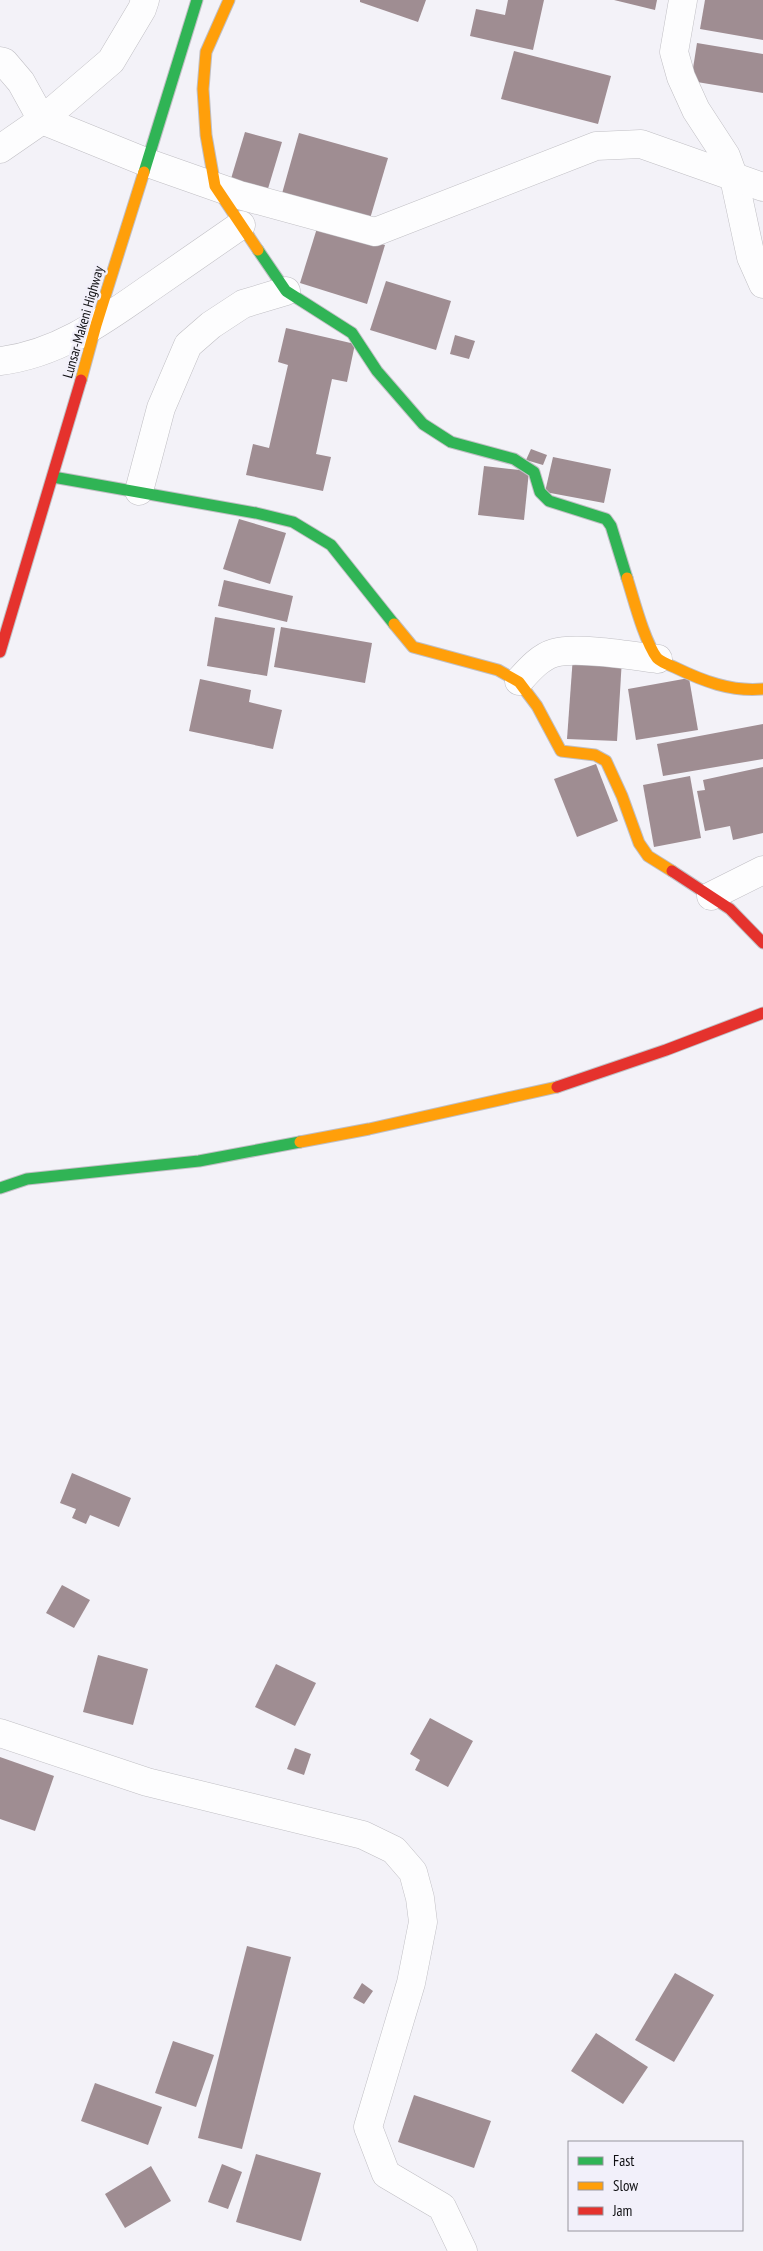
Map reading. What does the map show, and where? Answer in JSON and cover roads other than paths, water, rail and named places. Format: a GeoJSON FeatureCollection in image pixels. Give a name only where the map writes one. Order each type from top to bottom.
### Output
{"type":"FeatureCollection","features":[{"type":"Feature","properties":{"kind":"street"},"geometry":{"type":"LineString","coordinates":[[0,149],[42,120],[111,61],[142,9],[145,0]]}},
{"type":"Feature","properties":{"kind":"street","name":"Lunsar-Makeni Highway"},"geometry":{"type":"LineString","coordinates":[[0,652],[96,326],[197,0]]}},
{"type":"Feature","properties":{"kind":"street"},"geometry":{"type":"LineString","coordinates":[[229,0],[206,52],[204,89],[206,135],[215,186],[286,291],[352,333],[377,371],[422,424],[451,442],[514,459],[534,472],[540,492],[549,501],[606,519],[611,526],[641,623],[658,659]]}},
{"type":"Feature","properties":{"kind":"street"},"geometry":{"type":"LineString","coordinates":[[683,0],[674,52],[680,77],[696,110],[726,156],[734,178],[751,257],[763,284]]}},
{"type":"Feature","properties":{"kind":"street"},"geometry":{"type":"LineString","coordinates":[[0,61],[4,62],[21,82],[42,120],[148,163],[238,195],[375,232],[596,146],[641,144],[763,187]]}},
{"type":"Feature","properties":{"kind":"street"},"geometry":{"type":"LineString","coordinates":[[0,361],[15,360],[60,345],[96,326],[241,225]]}},
{"type":"Feature","properties":{"kind":"street"},"geometry":{"type":"LineString","coordinates":[[139,491],[161,408],[188,345],[211,325],[243,304],[286,291]]}},
{"type":"Feature","properties":{"kind":"street"},"geometry":{"type":"LineString","coordinates":[[53,477],[256,512],[293,522],[331,546],[413,647],[429,654],[500,670],[518,681],[532,699],[561,751],[595,754],[606,760],[622,796],[639,843],[648,856],[730,909],[763,943]]}},
{"type":"Feature","properties":{"kind":"street"},"geometry":{"type":"LineString","coordinates":[[518,681],[538,662],[554,653],[571,651],[658,659],[728,689],[754,691],[763,689]]}},
{"type":"Feature","properties":{"kind":"street"},"geometry":{"type":"LineString","coordinates":[[710,896],[763,870]]}},
{"type":"Feature","properties":{"kind":"street"},"geometry":{"type":"LineString","coordinates":[[0,1188],[27,1178],[200,1161],[369,1129],[560,1086],[666,1050],[763,1013]]}},
{"type":"Feature","properties":{"kind":"street"},"geometry":{"type":"LineString","coordinates":[[14,1172],[27,1178]]}},
{"type":"Feature","properties":{"kind":"street"},"geometry":{"type":"LineString","coordinates":[[0,1733],[147,1782],[363,1835],[394,1850],[413,1872],[420,1898],[423,1922],[411,1983],[368,2127],[386,2174],[442,2206],[463,2251]]}}]}
